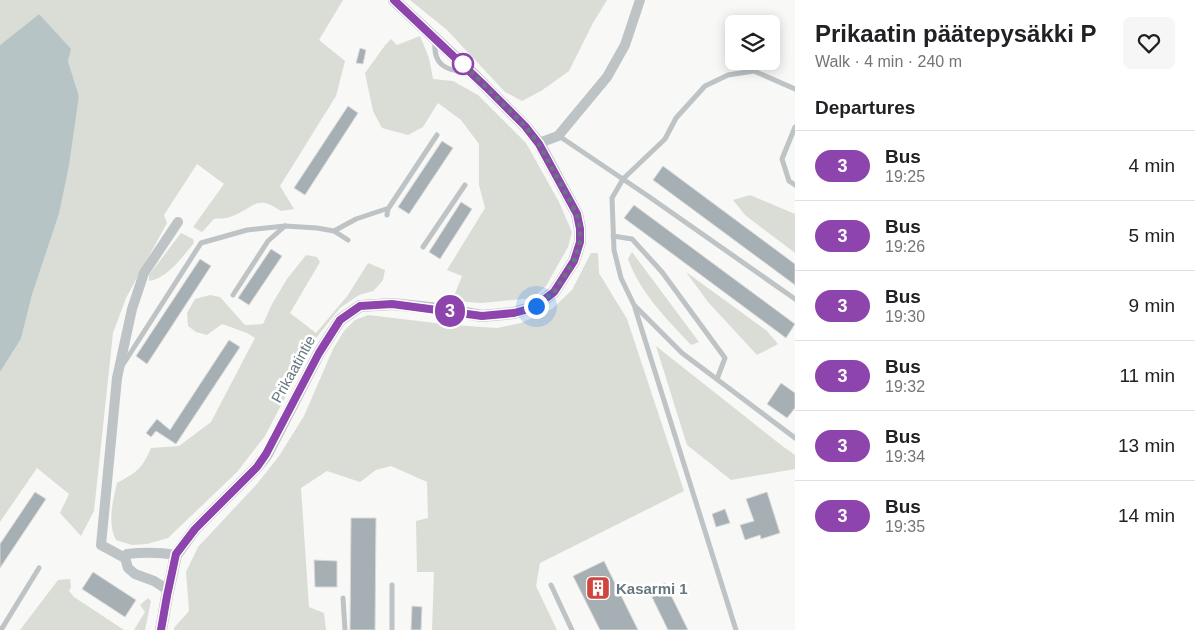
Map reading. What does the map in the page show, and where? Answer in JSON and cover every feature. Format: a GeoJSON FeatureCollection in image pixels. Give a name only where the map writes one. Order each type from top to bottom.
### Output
{"type":"FeatureCollection","features":[{"type":"Feature","properties":{"kind":"street","name":"Prikaatintie"},"geometry":{"type":"LineString","coordinates":[[161,630],[176,554],[195,529],[257,467],[266,454],[319,353],[340,320],[360,306],[392,304],[482,316],[514,313],[536,306],[554,292],[574,261],[580,242],[577,214],[539,144],[525,126],[473,74],[394,0]]}},
{"type":"Feature","properties":{"kind":"street"},"geometry":{"type":"LineString","coordinates":[[539,144],[558,136],[607,77],[625,45],[640,0]]}},
{"type":"Feature","properties":{"kind":"street"},"geometry":{"type":"LineString","coordinates":[[168,590],[135,574],[128,568],[125,558],[101,545],[119,369],[136,292],[144,273],[178,222]]}},
{"type":"Feature","properties":{"kind":"street"},"geometry":{"type":"LineString","coordinates":[[125,558],[127,554],[141,552],[176,554]]}},
{"type":"Feature","properties":{"kind":"lane"},"geometry":{"type":"LineString","coordinates":[[736,630],[634,305],[620,278],[613,236],[612,198],[623,179],[665,139],[676,118],[705,86],[728,75],[754,71],[795,89]]}},
{"type":"Feature","properties":{"kind":"lane"},"geometry":{"type":"LineString","coordinates":[[795,127],[782,159],[790,181],[795,185]]}},
{"type":"Feature","properties":{"kind":"lane"},"geometry":{"type":"LineString","coordinates":[[387,216],[388,208],[437,135]]}},
{"type":"Feature","properties":{"kind":"lane"},"geometry":{"type":"LineString","coordinates":[[558,136],[795,299]]}},
{"type":"Feature","properties":{"kind":"lane"},"geometry":{"type":"LineString","coordinates":[[423,247],[465,185]]}},
{"type":"Feature","properties":{"kind":"lane"},"geometry":{"type":"LineString","coordinates":[[334,231],[356,218],[386,209]]}},
{"type":"Feature","properties":{"kind":"lane"},"geometry":{"type":"LineString","coordinates":[[233,295],[268,241],[285,226]]}},
{"type":"Feature","properties":{"kind":"lane"},"geometry":{"type":"LineString","coordinates":[[119,369],[201,243],[247,230],[285,226],[334,231],[348,240]]}},
{"type":"Feature","properties":{"kind":"lane"},"geometry":{"type":"LineString","coordinates":[[613,236],[632,239],[662,272],[725,358],[717,379]]}},
{"type":"Feature","properties":{"kind":"lane"},"geometry":{"type":"LineString","coordinates":[[634,305],[682,353],[795,438]]}},
{"type":"Feature","properties":{"kind":"lane"},"geometry":{"type":"LineString","coordinates":[[1,630],[39,568]]}},
{"type":"Feature","properties":{"kind":"lane"},"geometry":{"type":"LineString","coordinates":[[392,585],[392,630]]}},
{"type":"Feature","properties":{"kind":"lane"},"geometry":{"type":"LineString","coordinates":[[551,585],[572,630]]}},
{"type":"Feature","properties":{"kind":"lane"},"geometry":{"type":"LineString","coordinates":[[343,598],[345,630]]}},
{"type":"Feature","properties":{"kind":"shaded area"},"geometry":{"type":"Polygon","coordinates":[[[0,0],[343,0],[319,40],[345,61],[336,96],[280,186],[294,209],[281,211],[265,203],[255,204],[230,217],[214,219],[202,232],[193,227],[224,184],[197,164],[164,215],[167,223],[126,298],[113,333],[94,511],[81,536],[60,513],[69,494],[37,468],[0,522],[0,372],[21,339],[32,295],[59,214],[79,96],[68,61],[39,14],[0,45],[0,0]]]}},
{"type":"Feature","properties":{"kind":"shaded area"},"geometry":{"type":"Polygon","coordinates":[[[410,0],[607,0],[569,71],[541,91],[522,101],[505,92],[447,30],[410,0]]]}},
{"type":"Feature","properties":{"kind":"shaded area"},"geometry":{"type":"Polygon","coordinates":[[[39,14],[71,49],[68,61],[79,96],[69,165],[59,214],[32,295],[21,339],[0,372],[0,45],[39,14]]]}},
{"type":"Feature","properties":{"kind":"shaded area"},"geometry":{"type":"Polygon","coordinates":[[[420,36],[429,58],[433,79],[453,81],[478,95],[526,143],[559,202],[572,232],[568,247],[546,286],[533,298],[481,303],[452,301],[462,276],[447,270],[485,208],[479,185],[479,144],[461,120],[438,103],[423,127],[408,135],[382,128],[373,111],[365,73],[391,39],[397,45],[420,36]]]}},
{"type":"Feature","properties":{"kind":"shaded area"},"geometry":{"type":"Polygon","coordinates":[[[750,195],[795,214],[795,253],[745,215],[733,200],[750,195]]]}},
{"type":"Feature","properties":{"kind":"shaded area"},"geometry":{"type":"Polygon","coordinates":[[[181,233],[193,239],[194,243],[168,271],[162,276],[149,281],[149,275],[181,233]]]}},
{"type":"Feature","properties":{"kind":"shaded area"},"geometry":{"type":"Polygon","coordinates":[[[632,252],[699,342],[691,345],[647,294],[633,272],[628,259],[632,252]]]}},
{"type":"Feature","properties":{"kind":"shaded area"},"geometry":{"type":"Polygon","coordinates":[[[591,253],[598,253],[599,273],[627,319],[684,491],[540,563],[536,586],[557,630],[432,630],[434,572],[417,572],[416,521],[428,518],[427,482],[391,466],[376,470],[360,482],[327,471],[301,488],[309,607],[324,613],[326,630],[174,630],[189,611],[186,572],[198,547],[257,484],[279,456],[304,416],[333,349],[344,331],[355,320],[368,315],[452,325],[497,328],[521,323],[552,309],[572,290],[591,253]]]}},
{"type":"Feature","properties":{"kind":"shaded area"},"geometry":{"type":"Polygon","coordinates":[[[306,255],[317,257],[320,262],[290,313],[316,333],[348,295],[368,263],[385,270],[383,280],[373,291],[359,295],[340,308],[316,338],[265,436],[237,472],[168,538],[147,544],[132,545],[116,540],[111,519],[117,483],[138,469],[145,461],[151,448],[179,446],[211,422],[255,338],[222,324],[207,335],[196,332],[188,326],[187,313],[195,299],[210,295],[220,297],[245,325],[263,324],[287,279],[306,255]]]}},
{"type":"Feature","properties":{"kind":"shaded area"},"geometry":{"type":"Polygon","coordinates":[[[686,272],[767,331],[778,344],[757,355],[708,302],[686,272]]]}},
{"type":"Feature","properties":{"kind":"shaded area"},"geometry":{"type":"Polygon","coordinates":[[[656,346],[795,455],[795,469],[731,480],[687,445],[656,346]]]}},
{"type":"Feature","properties":{"kind":"shaded area"},"geometry":{"type":"Polygon","coordinates":[[[70,579],[71,587],[69,591],[74,597],[124,630],[20,630],[58,580],[70,579]]]}},
{"type":"Feature","properties":{"kind":"shaded area"},"geometry":{"type":"Polygon","coordinates":[[[148,598],[151,601],[145,630],[134,630],[145,612],[140,605],[148,598]]]}},
{"type":"Feature","properties":{"kind":"building"},"geometry":{"type":"Polygon","coordinates":[[[360,48],[366,50],[363,64],[356,63],[360,48]]]}},
{"type":"Feature","properties":{"kind":"building"},"geometry":{"type":"Polygon","coordinates":[[[348,106],[358,113],[305,195],[294,188],[348,106]]]}},
{"type":"Feature","properties":{"kind":"building"},"geometry":{"type":"Polygon","coordinates":[[[442,141],[453,148],[409,214],[398,207],[442,141]]]}},
{"type":"Feature","properties":{"kind":"building"},"geometry":{"type":"Polygon","coordinates":[[[663,166],[795,264],[795,285],[653,180],[663,166]]]}},
{"type":"Feature","properties":{"kind":"building"},"geometry":{"type":"Polygon","coordinates":[[[461,202],[472,209],[440,259],[429,252],[461,202]]]}},
{"type":"Feature","properties":{"kind":"building"},"geometry":{"type":"Polygon","coordinates":[[[634,205],[795,324],[786,338],[624,218],[634,205]]]}},
{"type":"Feature","properties":{"kind":"building"},"geometry":{"type":"Polygon","coordinates":[[[271,249],[282,256],[249,305],[238,298],[271,249]]]}},
{"type":"Feature","properties":{"kind":"building"},"geometry":{"type":"Polygon","coordinates":[[[200,259],[211,266],[147,364],[136,356],[200,259]]]}},
{"type":"Feature","properties":{"kind":"building"},"geometry":{"type":"Polygon","coordinates":[[[229,340],[240,347],[176,444],[156,431],[151,437],[146,433],[157,419],[170,430],[229,340]]]}},
{"type":"Feature","properties":{"kind":"building"},"geometry":{"type":"Polygon","coordinates":[[[781,383],[795,393],[795,408],[787,418],[767,404],[781,383]]]}},
{"type":"Feature","properties":{"kind":"building"},"geometry":{"type":"Polygon","coordinates":[[[35,492],[46,499],[0,568],[0,544],[35,492]]]}},
{"type":"Feature","properties":{"kind":"building"},"geometry":{"type":"Polygon","coordinates":[[[767,492],[780,533],[761,539],[760,535],[745,540],[740,525],[754,521],[746,499],[767,492]]]}},
{"type":"Feature","properties":{"kind":"building"},"geometry":{"type":"Polygon","coordinates":[[[725,509],[730,523],[716,527],[712,514],[725,509]]]}},
{"type":"Feature","properties":{"kind":"building"},"geometry":{"type":"Polygon","coordinates":[[[351,518],[376,518],[375,630],[350,630],[351,518]]]}},
{"type":"Feature","properties":{"kind":"building"},"geometry":{"type":"Polygon","coordinates":[[[314,560],[337,561],[337,587],[315,587],[314,560]]]}},
{"type":"Feature","properties":{"kind":"building","name":"Kasarmi 1"},"geometry":{"type":"Polygon","coordinates":[[[604,561],[638,630],[600,630],[573,576],[604,561]]]}},
{"type":"Feature","properties":{"kind":"building"},"geometry":{"type":"Polygon","coordinates":[[[93,572],[136,600],[125,617],[82,589],[93,572]]]}},
{"type":"Feature","properties":{"kind":"building"},"geometry":{"type":"Polygon","coordinates":[[[665,583],[688,630],[668,630],[649,591],[665,583]]]}},
{"type":"Feature","properties":{"kind":"building"},"geometry":{"type":"Polygon","coordinates":[[[412,606],[422,607],[421,630],[411,630],[412,606]]]}},
{"type":"Feature","properties":{"kind":"bus line","name":"3"},"geometry":{"type":"LineString","coordinates":[[161,630],[176,554],[195,529],[257,467],[266,454],[319,353],[340,320],[360,306],[392,304],[482,316],[514,313],[536,306],[554,292],[574,261],[580,242],[577,214],[539,144],[525,126],[473,74],[394,0]]}},
{"type":"Feature","properties":{"kind":"place","name":"Kasarmi 1"},"geometry":{"type":"Point","coordinates":[598,588]}},
{"type":"Feature","properties":{"kind":"route"},"geometry":{"type":"LineString","coordinates":[[463,64],[461,62],[473,74],[525,126],[539,144],[577,214],[580,242],[574,261],[554,292],[536,306]]}}]}
